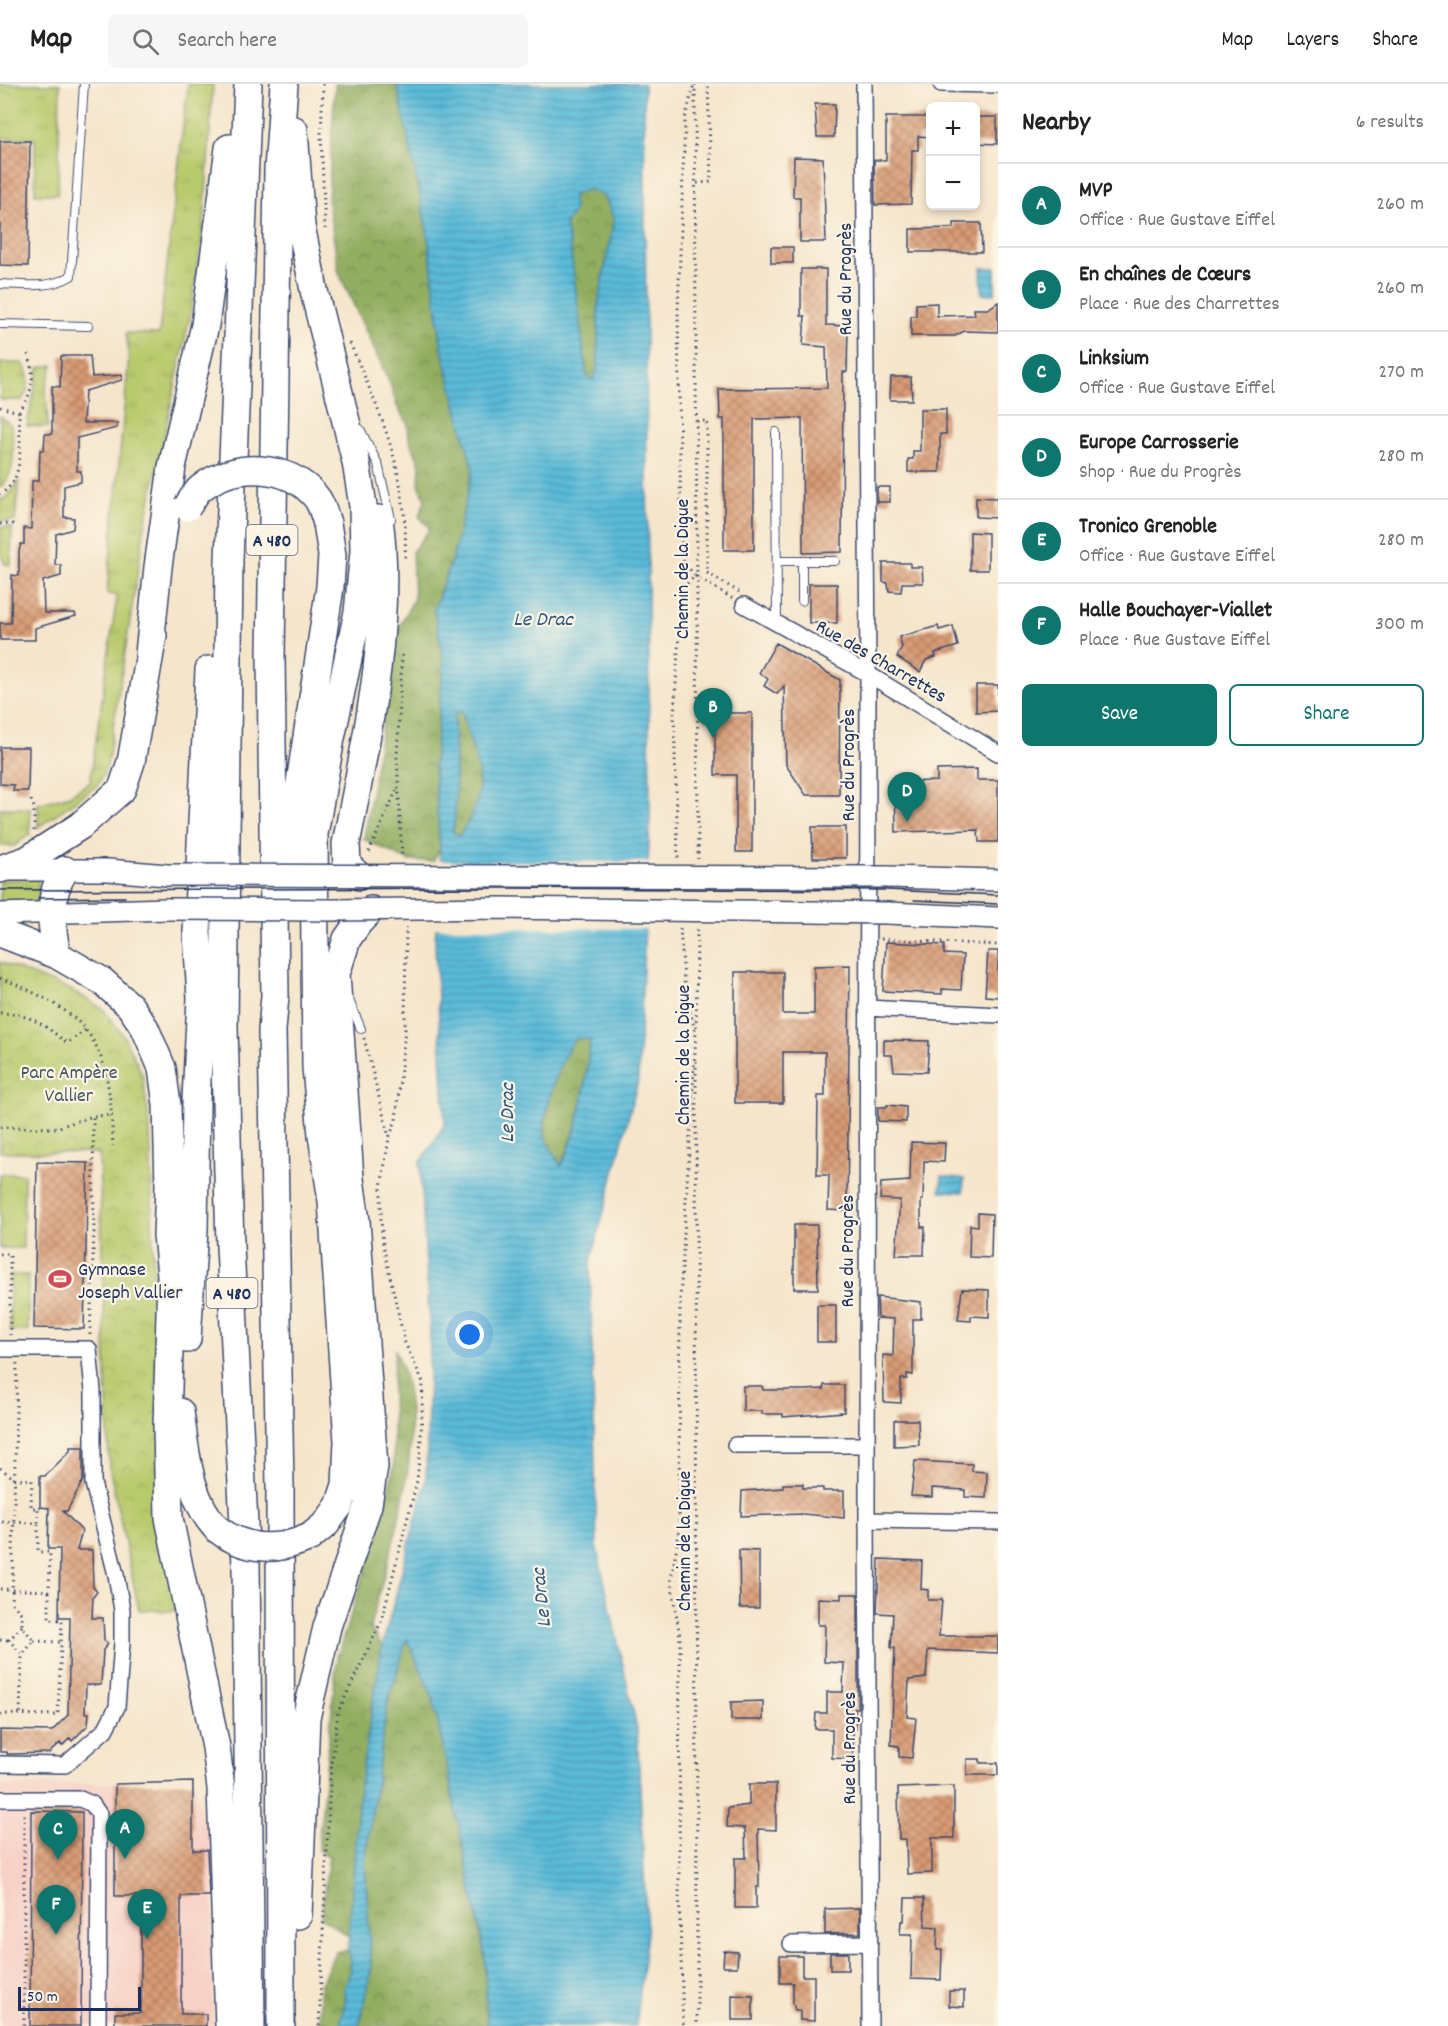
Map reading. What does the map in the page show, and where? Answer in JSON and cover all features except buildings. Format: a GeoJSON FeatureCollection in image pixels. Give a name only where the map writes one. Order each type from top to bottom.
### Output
{"type":"FeatureCollection","features":[{"type":"Feature","properties":{"kind":"highway"},"geometry":{"type":"LineString","coordinates":[[149,654],[169,487],[205,325],[237,84]]}},
{"type":"Feature","properties":{"kind":"highway","name":"A 480"},"geometry":{"type":"LineString","coordinates":[[248,84],[229,560],[224,1027],[232,1291],[246,1564],[252,2026]]}},
{"type":"Feature","properties":{"kind":"highway","name":"A 480"},"geometry":{"type":"LineString","coordinates":[[281,2026],[280,1487],[272,1030],[275,996],[271,656],[278,205],[284,84]]}},
{"type":"Feature","properties":{"kind":"highway"},"geometry":{"type":"LineString","coordinates":[[289,84],[302,226],[315,295],[356,462],[363,506],[364,550],[358,612],[331,738],[314,834],[314,962],[319,1101],[332,1201],[347,1408]]}},
{"type":"Feature","properties":{"kind":"highway"},"geometry":{"type":"LineString","coordinates":[[334,368],[356,422],[371,476],[380,521],[383,565],[383,607],[369,714],[346,844],[357,864]]}},
{"type":"Feature","properties":{"kind":"highway"},"geometry":{"type":"LineString","coordinates":[[0,869],[27,860],[62,838],[102,809],[122,789],[131,762],[149,654],[166,577],[187,507],[199,489],[234,471],[254,469],[273,472],[304,486],[317,498],[327,523],[332,555],[330,587],[299,789],[288,938],[275,996]]}},
{"type":"Feature","properties":{"kind":"highway"},"geometry":{"type":"LineString","coordinates":[[183,1428],[194,1230],[196,1101],[201,998],[197,932],[208,695],[212,623],[229,560]]}},
{"type":"Feature","properties":{"kind":"highway"},"geometry":{"type":"LineString","coordinates":[[57,955],[52,912],[56,883],[64,870]]}},
{"type":"Feature","properties":{"kind":"highway"},"geometry":{"type":"LineString","coordinates":[[296,2026],[300,1833],[306,1718],[327,1627],[369,1505],[374,1466],[336,988],[338,962],[362,919]]}},
{"type":"Feature","properties":{"kind":"highway"},"geometry":{"type":"LineString","coordinates":[[0,933],[57,955],[102,981],[130,1006],[145,1028],[162,1068],[167,1105],[167,1235],[171,1275],[171,1348],[167,1427],[169,1518],[216,1747],[221,1788],[229,2026]]}},
{"type":"Feature","properties":{"kind":"highway"},"geometry":{"type":"LineString","coordinates":[[171,1348],[197,1501],[205,1516],[217,1529],[244,1544],[262,1548],[281,1548],[309,1537],[326,1524],[339,1506],[346,1485],[350,1179]]}},
{"type":"Feature","properties":{"kind":"main road"},"geometry":{"type":"LineString","coordinates":[[0,869],[108,870],[167,875],[357,864],[998,880]]}},
{"type":"Feature","properties":{"kind":"main road"},"geometry":{"type":"LineString","coordinates":[[0,914],[168,909],[362,919],[501,908],[886,913],[998,918]]}},
{"type":"Feature","properties":{"kind":"street","name":"Rue du Progrès"},"geometry":{"type":"LineString","coordinates":[[864,84],[868,674],[867,1520],[870,2026]]}},
{"type":"Feature","properties":{"kind":"street"},"geometry":{"type":"LineString","coordinates":[[941,84],[998,85]]}},
{"type":"Feature","properties":{"kind":"street","name":"Rue des Charrettes"},"geometry":{"type":"LineString","coordinates":[[744,600],[777,623],[868,674],[998,753]]}},
{"type":"Feature","properties":{"kind":"street"},"geometry":{"type":"LineString","coordinates":[[867,1008],[998,1015]]}},
{"type":"Feature","properties":{"kind":"street"},"geometry":{"type":"LineString","coordinates":[[0,1764],[64,1765],[105,1730],[117,1707],[122,1610],[116,1575],[93,1483],[93,1391],[89,1349],[9,1349]]}},
{"type":"Feature","properties":{"kind":"street"},"geometry":{"type":"LineString","coordinates":[[735,1445],[867,1446]]}},
{"type":"Feature","properties":{"kind":"street"},"geometry":{"type":"LineString","coordinates":[[867,1520],[998,1522]]}},
{"type":"Feature","properties":{"kind":"street"},"geometry":{"type":"LineString","coordinates":[[0,1799],[80,1799],[92,1804],[99,1814],[98,2026]]}},
{"type":"Feature","properties":{"kind":"street"},"geometry":{"type":"LineString","coordinates":[[791,1944],[870,1943]]}},
{"type":"Feature","properties":{"kind":"lane"},"geometry":{"type":"LineString","coordinates":[[0,284],[57,284],[70,276],[84,84]]}},
{"type":"Feature","properties":{"kind":"lane"},"geometry":{"type":"LineString","coordinates":[[0,324],[88,326]]}},
{"type":"Feature","properties":{"kind":"lane"},"geometry":{"type":"LineString","coordinates":[[356,422],[378,464],[392,521]]}},
{"type":"Feature","properties":{"kind":"lane"},"geometry":{"type":"LineString","coordinates":[[776,432],[777,623]]}},
{"type":"Feature","properties":{"kind":"lane"},"geometry":{"type":"LineString","coordinates":[[777,561],[835,561]]}},
{"type":"Feature","properties":{"kind":"lane"},"geometry":{"type":"LineString","coordinates":[[802,561],[802,601]]}},
{"type":"Feature","properties":{"kind":"lane"},"geometry":{"type":"LineString","coordinates":[[338,962],[353,1012],[361,1029]]}},
{"type":"Feature","properties":{"kind":"path","name":"Chemin de la Digue"},"geometry":{"type":"LineString","coordinates":[[694,84],[698,864]]}},
{"type":"Feature","properties":{"kind":"path"},"geometry":{"type":"LineString","coordinates":[[694,84],[685,119],[678,311],[681,537],[684,562],[695,576],[744,600]]}},
{"type":"Feature","properties":{"kind":"path"},"geometry":{"type":"LineString","coordinates":[[696,183],[711,182],[708,84]]}},
{"type":"Feature","properties":{"kind":"path"},"geometry":{"type":"LineString","coordinates":[[0,494],[6,491],[18,472],[19,412],[31,395],[34,372],[28,354]]}},
{"type":"Feature","properties":{"kind":"path"},"geometry":{"type":"LineString","coordinates":[[0,407],[19,412]]}},
{"type":"Feature","properties":{"kind":"path"},"geometry":{"type":"LineString","coordinates":[[697,421],[707,421],[707,573],[744,600]]}},
{"type":"Feature","properties":{"kind":"path"},"geometry":{"type":"LineString","coordinates":[[0,524],[15,524]]}},
{"type":"Feature","properties":{"kind":"path"},"geometry":{"type":"LineString","coordinates":[[678,864],[674,716],[678,647],[684,587],[695,576]]}},
{"type":"Feature","properties":{"kind":"path"},"geometry":{"type":"LineString","coordinates":[[357,864],[398,788]]}},
{"type":"Feature","properties":{"kind":"path"},"geometry":{"type":"LineString","coordinates":[[31,800],[34,807],[33,836]]}},
{"type":"Feature","properties":{"kind":"path"},"geometry":{"type":"LineString","coordinates":[[680,918],[685,992],[696,1034],[680,1301],[679,1533],[671,1580],[680,1637],[679,1886],[683,2026]]}},
{"type":"Feature","properties":{"kind":"path","name":"Chemin de la Digue"},"geometry":{"type":"LineString","coordinates":[[697,2026],[696,1034],[698,919]]}},
{"type":"Feature","properties":{"kind":"path"},"geometry":{"type":"LineString","coordinates":[[867,939],[998,945]]}},
{"type":"Feature","properties":{"kind":"path"},"geometry":{"type":"LineString","coordinates":[[0,978],[65,1009],[87,1029],[97,1046],[110,1084],[113,1146]]}},
{"type":"Feature","properties":{"kind":"path"},"geometry":{"type":"LineString","coordinates":[[0,1013],[20,1013],[42,1024],[67,1043],[87,1029]]}},
{"type":"Feature","properties":{"kind":"path"},"geometry":{"type":"LineString","coordinates":[[361,1029],[377,1081],[389,1138]]}},
{"type":"Feature","properties":{"kind":"path"},"geometry":{"type":"LineString","coordinates":[[320,2026],[330,1780],[338,1712],[381,1622],[417,1481],[421,1439],[423,1382],[405,1343],[383,1245],[381,1187],[389,1138],[396,1120],[400,1080]]}},
{"type":"Feature","properties":{"kind":"path"},"geometry":{"type":"LineString","coordinates":[[0,1127],[57,1128],[93,1116],[113,1114]]}},
{"type":"Feature","properties":{"kind":"path"},"geometry":{"type":"LineString","coordinates":[[89,1349],[94,1233],[93,1116]]}},
{"type":"Feature","properties":{"kind":"path"},"geometry":{"type":"LineString","coordinates":[[0,1254],[10,1254],[9,1349],[15,1479],[12,1603],[22,1614],[22,1626],[34,1641],[61,1642]]}},
{"type":"Feature","properties":{"kind":"path"},"geometry":{"type":"LineString","coordinates":[[0,1468],[15,1479],[32,1480],[31,1508],[38,1508],[38,1552],[50,1552],[50,1619],[62,1620],[58,1715],[0,1714]]}},
{"type":"Feature","properties":{"kind":"path"},"geometry":{"type":"LineString","coordinates":[[0,1522],[38,1523]]}},
{"type":"Feature","properties":{"kind":"path"},"geometry":{"type":"LineString","coordinates":[[0,1589],[49,1591]]}},
{"type":"Feature","properties":{"kind":"path"},"geometry":{"type":"LineString","coordinates":[[0,1640],[9,1640],[22,1626]]}},
{"type":"Feature","properties":{"kind":"path"},"geometry":{"type":"LineString","coordinates":[[9,1640],[22,1655]]}},
{"type":"Feature","properties":{"kind":"path"},"geometry":{"type":"LineString","coordinates":[[20,1714],[22,1655],[34,1641]]}},
{"type":"Feature","properties":{"kind":"path"},"geometry":{"type":"LineString","coordinates":[[24,1799],[24,2026]]}},
{"type":"Feature","properties":{"kind":"shaded area"},"geometry":{"type":"Polygon","coordinates":[[[193,1782],[213,1847],[213,2026],[0,2026],[0,1785],[193,1782]]]}},
{"type":"Feature","properties":{"kind":"green space"},"geometry":{"type":"Polygon","coordinates":[[[0,84],[60,84],[58,194],[35,194],[35,139],[0,138],[0,84]]]}},
{"type":"Feature","properties":{"kind":"green space"},"geometry":{"type":"Polygon","coordinates":[[[188,84],[213,84],[204,223],[190,316],[145,525],[107,766],[98,785],[38,827],[38,804],[70,795],[90,782],[117,596],[107,593],[129,356],[126,333],[159,334],[188,84]]]}},
{"type":"Feature","properties":{"kind":"green space"},"geometry":{"type":"Polygon","coordinates":[[[335,84],[397,84],[427,229],[442,349],[473,470],[454,553],[434,610],[444,662],[434,765],[440,849],[433,861],[409,861],[364,839],[397,631],[414,598],[412,552],[430,529],[419,516],[425,501],[419,483],[420,464],[409,439],[408,425],[397,406],[391,386],[339,273],[328,202],[335,84]]]}},
{"type":"Feature","properties":{"kind":"green space"},"geometry":{"type":"Polygon","coordinates":[[[589,189],[605,197],[614,219],[598,305],[598,365],[593,380],[587,377],[564,225],[574,211],[572,195],[589,189]]]}},
{"type":"Feature","properties":{"kind":"green space"},"geometry":{"type":"Polygon","coordinates":[[[0,363],[23,363],[28,382],[27,391],[22,400],[0,400],[0,363]]]}},
{"type":"Feature","properties":{"kind":"green space"},"geometry":{"type":"Polygon","coordinates":[[[53,365],[46,385],[48,427],[27,426],[39,368],[53,365]]]}},
{"type":"Feature","properties":{"kind":"green space"},"geometry":{"type":"Polygon","coordinates":[[[0,416],[11,425],[13,459],[9,475],[0,488],[0,416]]]}},
{"type":"Feature","properties":{"kind":"green space"},"geometry":{"type":"Polygon","coordinates":[[[19,482],[15,521],[0,521],[0,500],[7,497],[19,482]]]}},
{"type":"Feature","properties":{"kind":"green space"},"geometry":{"type":"Polygon","coordinates":[[[0,527],[12,527],[11,565],[5,564],[0,553],[0,527]]]}},
{"type":"Feature","properties":{"kind":"green space"},"geometry":{"type":"Polygon","coordinates":[[[462,711],[481,773],[476,809],[459,836],[453,832],[455,818],[454,714],[462,711]]]}},
{"type":"Feature","properties":{"kind":"green space"},"geometry":{"type":"Polygon","coordinates":[[[0,808],[30,808],[30,834],[14,846],[0,846],[0,808]]]}},
{"type":"Feature","properties":{"kind":"green space"},"geometry":{"type":"Polygon","coordinates":[[[38,879],[39,903],[0,905],[0,880],[38,879]]]}},
{"type":"Feature","properties":{"kind":"green space","name":"Parc Ampère Vallier"},"geometry":{"type":"Polygon","coordinates":[[[0,962],[73,991],[103,1009],[123,1035],[142,1074],[150,1126],[156,1374],[176,1611],[139,1610],[109,1466],[99,1153],[0,1152],[0,962]]]}},
{"type":"Feature","properties":{"kind":"green space"},"geometry":{"type":"Polygon","coordinates":[[[577,1038],[590,1039],[587,1072],[578,1120],[560,1166],[545,1137],[545,1123],[558,1068],[570,1045],[577,1038]]]}},
{"type":"Feature","properties":{"kind":"green space"},"geometry":{"type":"Polygon","coordinates":[[[0,1174],[24,1174],[23,1248],[0,1248],[0,1174]]]}},
{"type":"Feature","properties":{"kind":"green space"},"geometry":{"type":"Polygon","coordinates":[[[10,1275],[28,1275],[28,1331],[10,1331],[10,1275]]]}},
{"type":"Feature","properties":{"kind":"green space"},"geometry":{"type":"Polygon","coordinates":[[[395,1349],[406,1382],[410,1417],[410,1453],[398,1524],[370,1627],[382,1647],[359,1791],[349,1937],[321,1917],[329,1856],[318,1850],[337,1657],[377,1535],[394,1467],[392,1389],[395,1349]]]}},
{"type":"Feature","properties":{"kind":"green space"},"geometry":{"type":"Polygon","coordinates":[[[407,1638],[433,1698],[485,1956],[487,2026],[359,2026],[371,1970],[365,1861],[387,1705],[407,1638]]]}},
{"type":"Feature","properties":{"kind":"green space"},"geometry":{"type":"Polygon","coordinates":[[[348,1950],[351,1969],[344,1988],[346,1998],[340,2026],[320,2026],[320,1986],[335,1952],[348,1950]]]}},
{"type":"Feature","properties":{"kind":"water","name":"Le Drac"},"geometry":{"type":"Polygon","coordinates":[[[397,84],[644,84],[650,818],[638,1081],[590,1264],[597,1549],[637,1728],[647,1933],[636,2026],[487,2026],[485,1956],[433,1698],[407,1639],[387,1705],[365,1861],[371,1970],[359,2026],[340,2026],[346,1998],[344,1988],[351,1969],[348,1950],[359,1791],[382,1647],[426,1480],[430,1333],[420,1163],[445,1124],[435,945],[440,849],[434,765],[444,662],[434,610],[454,553],[473,470],[442,349],[427,229],[397,84]],[[589,189],[573,195],[574,211],[565,225],[570,245],[587,376],[593,380],[598,365],[598,305],[614,219],[605,197],[589,189]],[[462,712],[455,713],[453,832],[459,836],[470,819],[479,789],[476,761],[462,712]],[[577,1038],[571,1044],[553,1084],[544,1127],[546,1140],[561,1166],[578,1121],[590,1040],[577,1038]]]}},
{"type":"Feature","properties":{"kind":"water"},"geometry":{"type":"Polygon","coordinates":[[[981,268],[995,268],[995,294],[982,294],[981,268]]]}},
{"type":"Feature","properties":{"kind":"water"},"geometry":{"type":"Polygon","coordinates":[[[942,1176],[964,1179],[963,1192],[940,1191],[942,1176]]]}},
{"type":"Feature","properties":{"kind":"pier"},"geometry":{"type":"Polygon","coordinates":[[[437,861],[651,862],[648,929],[433,928],[437,861]]]}},
{"type":"Feature","properties":{"kind":"tram line"},"geometry":{"type":"LineString","coordinates":[[0,890],[501,888],[887,890],[998,895]]}},
{"type":"Feature","properties":{"kind":"tram line"},"geometry":{"type":"LineString","coordinates":[[38,898],[125,897]]}},
{"type":"Feature","properties":{"kind":"tram line"},"geometry":{"type":"LineString","coordinates":[[914,900],[998,904]]}},
{"type":"Feature","properties":{"kind":"place","name":"En chaînes de Cœurs"},"geometry":{"type":"Point","coordinates":[713,738]}},
{"type":"Feature","properties":{"kind":"place","name":"Europe Carrosserie"},"geometry":{"type":"Point","coordinates":[907,822]}},
{"type":"Feature","properties":{"kind":"place","name":"Gymnase Joseph Vallier"},"geometry":{"type":"Point","coordinates":[60,1279]}},
{"type":"Feature","properties":{"kind":"place","name":"MVP"},"geometry":{"type":"Point","coordinates":[125,1859]}},
{"type":"Feature","properties":{"kind":"place","name":"Linksium"},"geometry":{"type":"Point","coordinates":[58,1860]}},
{"type":"Feature","properties":{"kind":"place","name":"Halle Bouchayer-Viallet"},"geometry":{"type":"Point","coordinates":[56,1935]}},
{"type":"Feature","properties":{"kind":"place","name":"Tronico Grenoble"},"geometry":{"type":"Point","coordinates":[147,1939]}}]}
